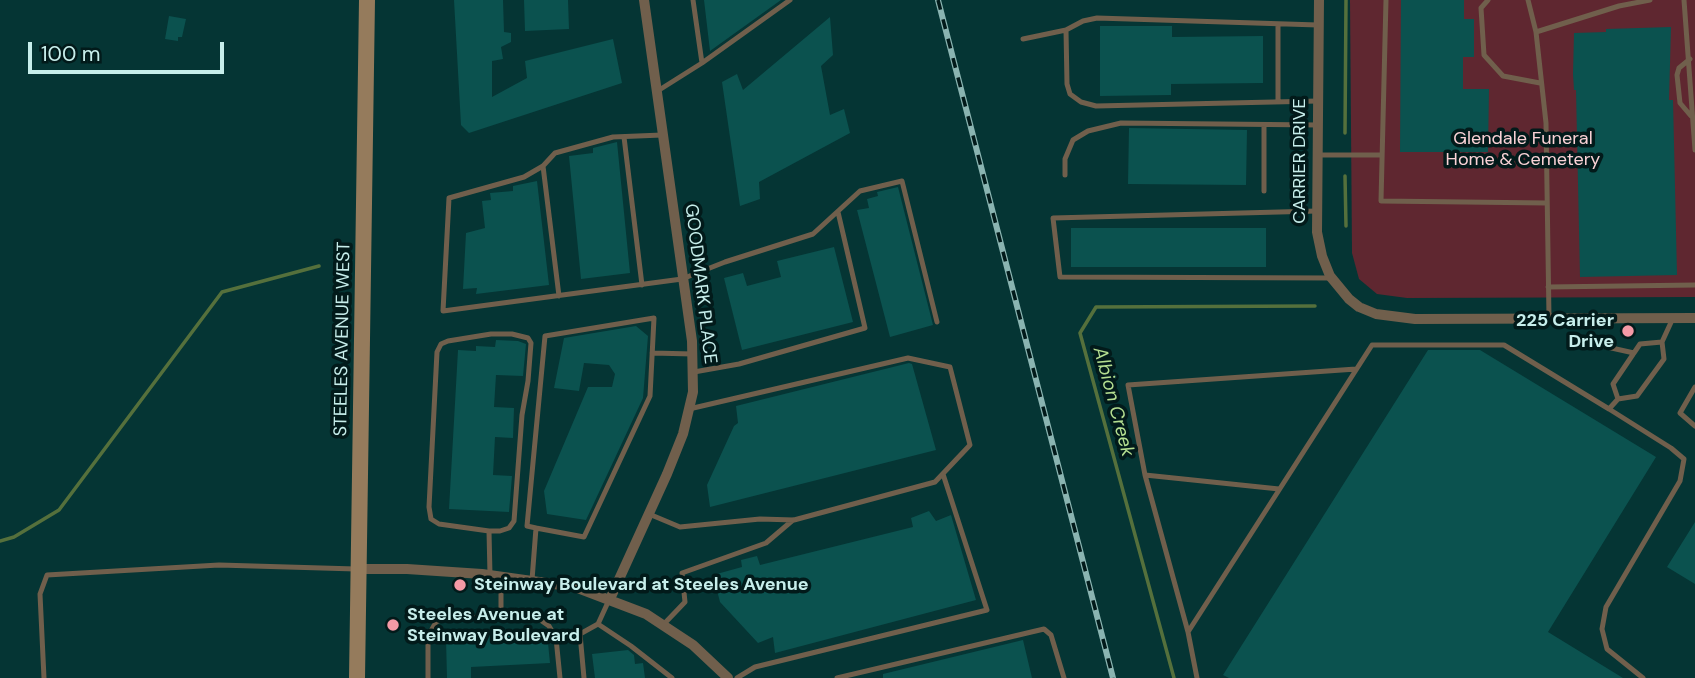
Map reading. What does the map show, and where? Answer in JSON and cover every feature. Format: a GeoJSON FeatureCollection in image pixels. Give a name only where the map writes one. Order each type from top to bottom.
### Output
{"type":"FeatureCollection","features":[{"type":"Feature","properties":{"kind":"main road","name":"STEELES AVENUE WEST"},"geometry":{"type":"LineString","coordinates":[[357,678],[367,0]]}},
{"type":"Feature","properties":{"kind":"street","name":"CARRIER DRIVE"},"geometry":{"type":"LineString","coordinates":[[1319,0],[1317,232],[1322,256],[1332,278],[1349,299],[1359,307],[1376,314],[1415,319],[1695,318]]}},
{"type":"Feature","properties":{"kind":"street","name":"GOODMARK PLACE"},"geometry":{"type":"LineString","coordinates":[[610,599],[683,434],[694,372],[641,1]]}},
{"type":"Feature","properties":{"kind":"street"},"geometry":{"type":"LineString","coordinates":[[360,569],[495,575],[575,587],[646,614],[693,645],[728,678]]}},
{"type":"Feature","properties":{"kind":"lane"},"geometry":{"type":"LineString","coordinates":[[693,0],[702,63]]}},
{"type":"Feature","properties":{"kind":"lane"},"geometry":{"type":"LineString","coordinates":[[656,92],[702,63],[790,0]]}},
{"type":"Feature","properties":{"kind":"lane"},"geometry":{"type":"LineString","coordinates":[[1386,0],[1381,201],[1547,203]]}},
{"type":"Feature","properties":{"kind":"lane"},"geometry":{"type":"LineString","coordinates":[[1488,0],[1482,8],[1484,55],[1503,76],[1540,83]]}},
{"type":"Feature","properties":{"kind":"lane"},"geometry":{"type":"LineString","coordinates":[[1528,0],[1536,32],[1546,123],[1550,320]]}},
{"type":"Feature","properties":{"kind":"lane"},"geometry":{"type":"LineString","coordinates":[[1536,32],[1619,6],[1650,0]]}},
{"type":"Feature","properties":{"kind":"lane"},"geometry":{"type":"LineString","coordinates":[[1684,0],[1695,150]]}},
{"type":"Feature","properties":{"kind":"lane"},"geometry":{"type":"LineString","coordinates":[[1023,39],[1066,30],[1083,21],[1097,18],[1318,25]]}},
{"type":"Feature","properties":{"kind":"lane"},"geometry":{"type":"LineString","coordinates":[[1278,24],[1278,102]]}},
{"type":"Feature","properties":{"kind":"lane"},"geometry":{"type":"LineString","coordinates":[[1066,30],[1067,84],[1070,94],[1081,102],[1096,106],[1318,101]]}},
{"type":"Feature","properties":{"kind":"lane"},"geometry":{"type":"LineString","coordinates":[[1689,59],[1679,68],[1677,75],[1680,103],[1691,116]]}},
{"type":"Feature","properties":{"kind":"lane"},"geometry":{"type":"LineString","coordinates":[[1065,175],[1065,159],[1073,140],[1088,131],[1121,123],[1318,125]]}},
{"type":"Feature","properties":{"kind":"lane"},"geometry":{"type":"LineString","coordinates":[[1264,125],[1264,191]]}},
{"type":"Feature","properties":{"kind":"lane"},"geometry":{"type":"LineString","coordinates":[[662,135],[613,137],[555,153],[543,166],[524,177],[449,198],[443,312],[682,279],[724,262],[813,234],[860,191],[902,181],[937,322]]}},
{"type":"Feature","properties":{"kind":"lane"},"geometry":{"type":"LineString","coordinates":[[624,137],[642,285]]}},
{"type":"Feature","properties":{"kind":"lane"},"geometry":{"type":"LineString","coordinates":[[1318,155],[1382,155]]}},
{"type":"Feature","properties":{"kind":"lane"},"geometry":{"type":"LineString","coordinates":[[543,166],[559,296]]}},
{"type":"Feature","properties":{"kind":"lane"},"geometry":{"type":"LineString","coordinates":[[1317,211],[1053,218],[1060,277],[1332,278]]}},
{"type":"Feature","properties":{"kind":"lane"},"geometry":{"type":"LineString","coordinates":[[694,372],[739,364],[865,328],[838,212]]}},
{"type":"Feature","properties":{"kind":"lane"},"geometry":{"type":"LineString","coordinates":[[1548,287],[1695,285]]}},
{"type":"Feature","properties":{"kind":"lane"},"geometry":{"type":"LineString","coordinates":[[654,318],[650,396],[584,537],[536,528],[527,526],[545,336],[654,318]]}},
{"type":"Feature","properties":{"kind":"lane"},"geometry":{"type":"LineString","coordinates":[[1609,410],[1618,399],[1637,396],[1664,359],[1662,342],[1673,318]]}},
{"type":"Feature","properties":{"kind":"lane"},"geometry":{"type":"LineString","coordinates":[[491,334],[512,334],[528,338],[531,343],[522,415],[514,521],[509,528],[489,531],[439,524],[431,519],[429,507],[437,352],[441,344],[448,341],[491,334]]}},
{"type":"Feature","properties":{"kind":"lane"},"geometry":{"type":"LineString","coordinates":[[1571,339],[1634,353]]}},
{"type":"Feature","properties":{"kind":"lane"},"geometry":{"type":"LineString","coordinates":[[1618,399],[1613,384],[1640,344],[1662,342]]}},
{"type":"Feature","properties":{"kind":"lane"},"geometry":{"type":"LineString","coordinates":[[1188,632],[1371,345],[1504,345],[1684,458],[1680,481],[1606,607],[1602,629],[1607,649],[1643,678]]}},
{"type":"Feature","properties":{"kind":"lane"},"geometry":{"type":"LineString","coordinates":[[652,354],[693,354]]}},
{"type":"Feature","properties":{"kind":"lane"},"geometry":{"type":"LineString","coordinates":[[648,514],[680,527],[760,519],[794,520],[935,482],[970,445],[950,367],[908,358],[689,409]]}},
{"type":"Feature","properties":{"kind":"lane"},"geometry":{"type":"LineString","coordinates":[[1197,678],[1188,632],[1145,475],[1128,384],[1356,369]]}},
{"type":"Feature","properties":{"kind":"lane"},"geometry":{"type":"LineString","coordinates":[[1695,387],[1680,413],[1695,426]]}},
{"type":"Feature","properties":{"kind":"lane"},"geometry":{"type":"LineString","coordinates":[[737,678],[755,667],[987,610],[943,474]]}},
{"type":"Feature","properties":{"kind":"lane"},"geometry":{"type":"LineString","coordinates":[[1145,475],[1279,489]]}},
{"type":"Feature","properties":{"kind":"lane"},"geometry":{"type":"LineString","coordinates":[[663,625],[685,602],[682,573],[766,543],[794,520]]}},
{"type":"Feature","properties":{"kind":"lane"},"geometry":{"type":"LineString","coordinates":[[532,580],[536,528]]}},
{"type":"Feature","properties":{"kind":"lane"},"geometry":{"type":"LineString","coordinates":[[489,531],[501,616]]}},
{"type":"Feature","properties":{"kind":"lane"},"geometry":{"type":"LineString","coordinates":[[44,678],[40,594],[47,575],[219,565],[360,569]]}},
{"type":"Feature","properties":{"kind":"lane"},"geometry":{"type":"LineString","coordinates":[[584,678],[580,634],[598,624],[610,599]]}},
{"type":"Feature","properties":{"kind":"lane"},"geometry":{"type":"LineString","coordinates":[[428,678],[428,643],[436,622],[444,619],[501,616],[539,619],[549,626],[556,638],[560,678]]}},
{"type":"Feature","properties":{"kind":"lane"},"geometry":{"type":"LineString","coordinates":[[598,624],[672,678]]}},
{"type":"Feature","properties":{"kind":"lane"},"geometry":{"type":"LineString","coordinates":[[837,678],[1044,629],[1051,635],[1064,678]]}},
{"type":"Feature","properties":{"kind":"green space","name":"Glendale Funeral Home & Cemetery"},"geometry":{"type":"Polygon","coordinates":[[[1350,0],[1695,0],[1695,297],[1407,298],[1377,294],[1359,279],[1352,253],[1350,0]]]}},
{"type":"Feature","properties":{"kind":"building"},"geometry":{"type":"Polygon","coordinates":[[[454,0],[503,0],[504,32],[511,33],[511,42],[501,47],[503,59],[492,61],[492,97],[527,78],[525,61],[613,39],[622,83],[469,133],[461,125],[454,0]]]}},
{"type":"Feature","properties":{"kind":"building"},"geometry":{"type":"Polygon","coordinates":[[[524,0],[568,0],[569,29],[525,31],[524,0]]]}},
{"type":"Feature","properties":{"kind":"building"},"geometry":{"type":"Polygon","coordinates":[[[704,0],[781,0],[710,51],[704,0]]]}},
{"type":"Feature","properties":{"kind":"building"},"geometry":{"type":"Polygon","coordinates":[[[1401,0],[1464,0],[1464,19],[1474,19],[1474,57],[1463,57],[1463,89],[1489,89],[1488,152],[1400,152],[1401,0]]]}},
{"type":"Feature","properties":{"kind":"building"},"geometry":{"type":"Polygon","coordinates":[[[169,16],[186,19],[182,37],[178,37],[178,41],[165,39],[169,16]]]}},
{"type":"Feature","properties":{"kind":"building"},"geometry":{"type":"Polygon","coordinates":[[[830,17],[833,55],[821,66],[830,115],[844,109],[850,133],[759,182],[760,199],[740,206],[722,82],[737,74],[743,90],[830,17]]]}},
{"type":"Feature","properties":{"kind":"building"},"geometry":{"type":"Polygon","coordinates":[[[1100,26],[1172,26],[1172,37],[1263,36],[1263,83],[1171,84],[1171,95],[1100,96],[1100,26]]]}},
{"type":"Feature","properties":{"kind":"building"},"geometry":{"type":"Polygon","coordinates":[[[1671,27],[1669,100],[1673,100],[1677,275],[1580,277],[1574,33],[1671,27]]]}},
{"type":"Feature","properties":{"kind":"building"},"geometry":{"type":"Polygon","coordinates":[[[1129,128],[1247,130],[1246,185],[1128,184],[1129,128]]]}},
{"type":"Feature","properties":{"kind":"building"},"geometry":{"type":"Polygon","coordinates":[[[617,142],[630,273],[581,279],[569,156],[593,153],[593,148],[617,142]]]}},
{"type":"Feature","properties":{"kind":"building"},"geometry":{"type":"Polygon","coordinates":[[[537,181],[549,285],[476,294],[477,288],[463,289],[466,233],[485,228],[482,201],[491,200],[490,193],[513,191],[513,186],[537,181]]]}},
{"type":"Feature","properties":{"kind":"building"},"geometry":{"type":"Polygon","coordinates":[[[898,187],[933,325],[890,337],[857,210],[869,208],[867,199],[878,196],[877,192],[898,187]]]}},
{"type":"Feature","properties":{"kind":"building"},"geometry":{"type":"Polygon","coordinates":[[[1071,228],[1266,228],[1266,267],[1071,267],[1071,228]]]}},
{"type":"Feature","properties":{"kind":"building"},"geometry":{"type":"Polygon","coordinates":[[[834,247],[853,322],[742,350],[724,278],[743,273],[747,286],[781,277],[777,261],[834,247]]]}},
{"type":"Feature","properties":{"kind":"building"},"geometry":{"type":"Polygon","coordinates":[[[636,326],[648,336],[643,398],[586,520],[547,514],[544,491],[588,387],[612,387],[615,374],[609,365],[584,363],[579,391],[554,388],[564,338],[636,326]]]}},
{"type":"Feature","properties":{"kind":"building"},"geometry":{"type":"Polygon","coordinates":[[[496,340],[526,344],[523,376],[496,375],[494,407],[514,408],[513,438],[495,437],[493,475],[512,476],[509,512],[449,509],[458,350],[476,351],[476,346],[495,347],[496,340]]]}},
{"type":"Feature","properties":{"kind":"building"},"geometry":{"type":"Polygon","coordinates":[[[1428,350],[1480,350],[1656,457],[1548,632],[1623,678],[1229,678],[1223,675],[1428,350]]]}},
{"type":"Feature","properties":{"kind":"building"},"geometry":{"type":"Polygon","coordinates":[[[912,364],[936,450],[710,507],[707,485],[734,426],[738,423],[736,406],[912,364]]]}},
{"type":"Feature","properties":{"kind":"building"},"geometry":{"type":"Polygon","coordinates":[[[929,511],[936,521],[951,515],[976,600],[775,653],[773,637],[758,643],[720,602],[713,575],[742,567],[741,560],[757,556],[760,565],[913,527],[911,518],[929,511]]]}},
{"type":"Feature","properties":{"kind":"building"},"geometry":{"type":"Polygon","coordinates":[[[1695,522],[1695,584],[1667,567],[1695,522]]]}},
{"type":"Feature","properties":{"kind":"building"},"geometry":{"type":"Polygon","coordinates":[[[454,629],[544,629],[547,633],[550,663],[471,667],[471,678],[447,678],[446,639],[454,629]]]}},
{"type":"Feature","properties":{"kind":"building"},"geometry":{"type":"Polygon","coordinates":[[[1023,640],[1032,678],[883,678],[883,674],[1023,640]]]}},
{"type":"Feature","properties":{"kind":"building"},"geometry":{"type":"Polygon","coordinates":[[[628,650],[634,655],[635,664],[643,663],[645,678],[595,678],[592,654],[628,650]]]}},
{"type":"Feature","properties":{"kind":"waterway","name":"Albion Creek"},"geometry":{"type":"LineString","coordinates":[[1345,133],[1346,0]]}},
{"type":"Feature","properties":{"kind":"waterway","name":"Albion Creek"},"geometry":{"type":"LineString","coordinates":[[1345,176],[1346,226]]}},
{"type":"Feature","properties":{"kind":"waterway"},"geometry":{"type":"LineString","coordinates":[[0,541],[14,537],[59,510],[222,292],[319,266]]}},
{"type":"Feature","properties":{"kind":"waterway","name":"Albion Creek"},"geometry":{"type":"LineString","coordinates":[[1174,678],[1080,333],[1096,307],[1315,306]]}},
{"type":"Feature","properties":{"kind":"railway"},"geometry":{"type":"LineString","coordinates":[[938,0],[1113,678]]}},
{"type":"Feature","properties":{"kind":"place","name":"225 Carrier Drive"},"geometry":{"type":"Point","coordinates":[1628,331]}},
{"type":"Feature","properties":{"kind":"place","name":"Steinway Boulevard at Steeles Avenue"},"geometry":{"type":"Point","coordinates":[460,585]}},
{"type":"Feature","properties":{"kind":"place","name":"Steeles Avenue at Steinway Boulevard"},"geometry":{"type":"Point","coordinates":[393,625]}}]}
